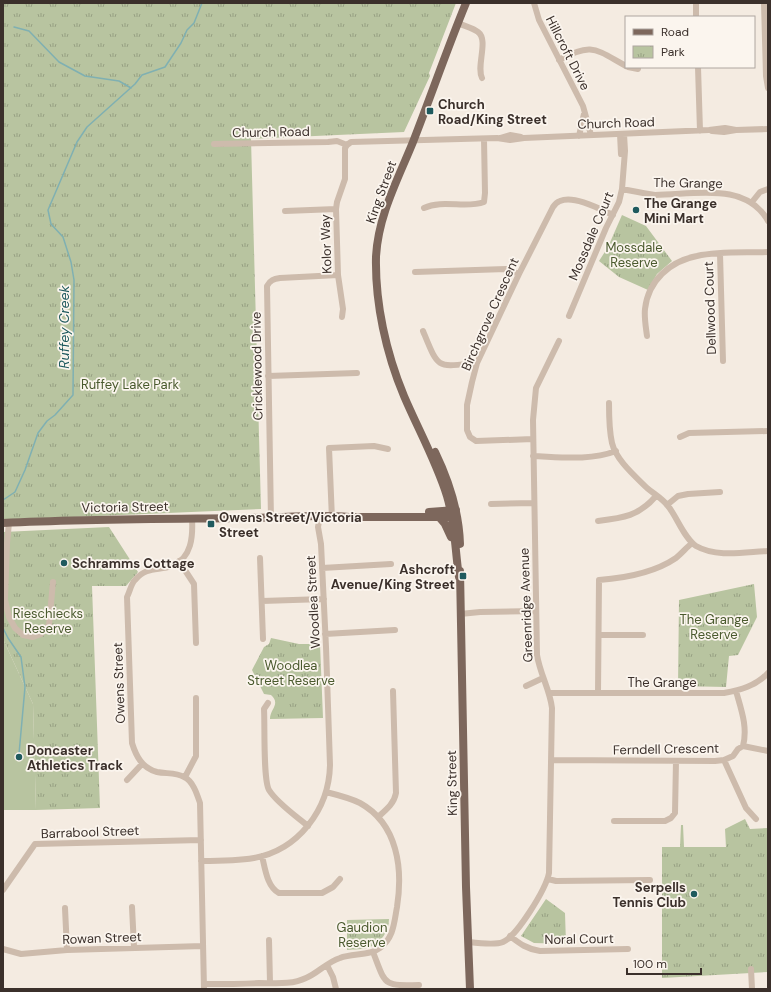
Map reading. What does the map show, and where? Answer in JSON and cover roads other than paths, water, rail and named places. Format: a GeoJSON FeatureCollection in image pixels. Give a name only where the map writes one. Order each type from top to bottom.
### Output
{"type":"FeatureCollection","features":[{"type":"Feature","properties":{"kind":"main road","name":"King Street"},"geometry":{"type":"LineString","coordinates":[[466,3],[383,218],[379,236],[376,265],[380,311],[390,356],[400,387],[438,472],[460,531],[460,612],[466,887],[470,989]]}},
{"type":"Feature","properties":{"kind":"main road","name":"King Street"},"geometry":{"type":"LineString","coordinates":[[415,419],[429,441],[447,476],[454,514],[457,561],[460,577]]}},
{"type":"Feature","properties":{"kind":"main road"},"geometry":{"type":"LineString","coordinates":[[427,512],[436,509],[448,498]]}},
{"type":"Feature","properties":{"kind":"main road","name":"Victoria Street"},"geometry":{"type":"LineString","coordinates":[[6,523],[93,519],[320,519],[427,512],[454,514]]}},
{"type":"Feature","properties":{"kind":"main road","name":"Victoria Street"},"geometry":{"type":"LineString","coordinates":[[363,516],[439,517],[454,514]]}},
{"type":"Feature","properties":{"kind":"main road"},"geometry":{"type":"LineString","coordinates":[[439,517],[448,529],[457,561]]}},
{"type":"Feature","properties":{"kind":"street","name":"Hillcroft Drive"},"geometry":{"type":"LineString","coordinates":[[534,3],[538,20],[581,102],[590,135]]}},
{"type":"Feature","properties":{"kind":"street"},"geometry":{"type":"LineString","coordinates":[[696,3],[696,16]]}},
{"type":"Feature","properties":{"kind":"street"},"geometry":{"type":"LineString","coordinates":[[764,3],[766,76],[768,88]]}},
{"type":"Feature","properties":{"kind":"street"},"geometry":{"type":"LineString","coordinates":[[458,24],[477,32],[482,36],[483,45],[480,70],[482,78]]}},
{"type":"Feature","properties":{"kind":"street"},"geometry":{"type":"LineString","coordinates":[[559,60],[578,50],[591,49],[625,65]]}},
{"type":"Feature","properties":{"kind":"street"},"geometry":{"type":"LineString","coordinates":[[698,68],[700,131]]}},
{"type":"Feature","properties":{"kind":"street"},"geometry":{"type":"LineString","coordinates":[[579,136],[584,112]]}},
{"type":"Feature","properties":{"kind":"street","name":"Church Road"},"geometry":{"type":"LineString","coordinates":[[214,144],[328,142],[346,146],[353,142],[497,138],[510,140],[590,135],[709,130],[720,132],[768,129]]}},
{"type":"Feature","properties":{"kind":"street","name":"Mossdale Court"},"geometry":{"type":"LineString","coordinates":[[569,316],[606,228],[613,215],[622,189],[622,134]]}},
{"type":"Feature","properties":{"kind":"street"},"geometry":{"type":"LineString","coordinates":[[424,208],[435,204],[486,204],[484,139]]}},
{"type":"Feature","properties":{"kind":"street","name":"Kolor Way"},"geometry":{"type":"LineString","coordinates":[[342,317],[343,309],[338,276],[336,209],[345,180],[346,146]]}},
{"type":"Feature","properties":{"kind":"street","name":"The Grange"},"geometry":{"type":"LineString","coordinates":[[622,189],[654,195],[720,193],[738,196],[752,202],[768,221]]}},
{"type":"Feature","properties":{"kind":"street"},"geometry":{"type":"LineString","coordinates":[[752,202],[760,192],[768,189]]}},
{"type":"Feature","properties":{"kind":"street","name":"Birchgrove Crescent"},"geometry":{"type":"LineString","coordinates":[[533,439],[476,441],[470,438],[467,430],[467,405],[478,363],[519,274],[553,207],[559,201],[579,201],[613,215]]}},
{"type":"Feature","properties":{"kind":"street"},"geometry":{"type":"LineString","coordinates":[[284,211],[336,209]]}},
{"type":"Feature","properties":{"kind":"street"},"geometry":{"type":"LineString","coordinates":[[647,336],[644,310],[646,299],[659,276],[666,269],[677,262],[697,256],[768,252]]}},
{"type":"Feature","properties":{"kind":"street","name":"Dellwood Court"},"geometry":{"type":"LineString","coordinates":[[720,254],[723,361]]}},
{"type":"Feature","properties":{"kind":"street"},"geometry":{"type":"LineString","coordinates":[[415,272],[506,269],[519,274]]}},
{"type":"Feature","properties":{"kind":"street","name":"Cricklewood Drive"},"geometry":{"type":"LineString","coordinates":[[271,518],[267,290],[269,282],[280,278],[338,276]]}},
{"type":"Feature","properties":{"kind":"street"},"geometry":{"type":"LineString","coordinates":[[423,331],[433,356],[438,362],[445,366],[478,363]]}},
{"type":"Feature","properties":{"kind":"street","name":"Greenridge Avenue"},"geometry":{"type":"LineString","coordinates":[[510,936],[515,933],[519,927],[548,879],[550,866],[552,708],[550,693],[543,678],[537,655],[533,439],[536,388],[559,341]]}},
{"type":"Feature","properties":{"kind":"street"},"geometry":{"type":"LineString","coordinates":[[268,376],[357,373]]}},
{"type":"Feature","properties":{"kind":"street"},"geometry":{"type":"LineString","coordinates":[[609,403],[612,444],[616,451],[629,470],[667,505],[692,543],[710,551],[729,553],[768,550]]}},
{"type":"Feature","properties":{"kind":"street"},"geometry":{"type":"LineString","coordinates":[[680,437],[689,433],[768,431]]}},
{"type":"Feature","properties":{"kind":"street"},"geometry":{"type":"LineString","coordinates":[[332,518],[329,448],[374,446],[388,449]]}},
{"type":"Feature","properties":{"kind":"street"},"geometry":{"type":"LineString","coordinates":[[533,456],[592,457],[605,455],[616,451]]}},
{"type":"Feature","properties":{"kind":"street"},"geometry":{"type":"LineString","coordinates":[[667,505],[678,496],[720,492]]}},
{"type":"Feature","properties":{"kind":"street"},"geometry":{"type":"LineString","coordinates":[[598,521],[618,518],[640,511],[656,496]]}},
{"type":"Feature","properties":{"kind":"street"},"geometry":{"type":"LineString","coordinates":[[491,504],[534,503]]}},
{"type":"Feature","properties":{"kind":"street"},"geometry":{"type":"LineString","coordinates":[[192,518],[193,539],[188,552],[179,561],[194,584],[196,643]]}},
{"type":"Feature","properties":{"kind":"street","name":"Woodlea Street"},"geometry":{"type":"LineString","coordinates":[[201,861],[247,859],[273,853],[298,837],[308,826],[320,807],[326,792],[330,765],[320,519]]}},
{"type":"Feature","properties":{"kind":"street"},"geometry":{"type":"LineString","coordinates":[[6,523],[7,543],[5,600],[9,617],[16,628],[23,635],[33,638],[41,634],[49,625],[53,582]]}},
{"type":"Feature","properties":{"kind":"street"},"geometry":{"type":"LineString","coordinates":[[598,693],[599,580],[648,572],[677,557],[692,543]]}},
{"type":"Feature","properties":{"kind":"street"},"geometry":{"type":"LineString","coordinates":[[260,558],[263,639]]}},
{"type":"Feature","properties":{"kind":"street","name":"Owens Street"},"geometry":{"type":"LineString","coordinates":[[142,764],[136,756],[132,743],[128,597],[133,583],[142,574],[152,569],[172,566],[179,561]]}},
{"type":"Feature","properties":{"kind":"street"},"geometry":{"type":"LineString","coordinates":[[322,568],[391,564]]}},
{"type":"Feature","properties":{"kind":"street"},"geometry":{"type":"LineString","coordinates":[[262,601],[324,599]]}},
{"type":"Feature","properties":{"kind":"street"},"geometry":{"type":"LineString","coordinates":[[460,612],[536,611]]}},
{"type":"Feature","properties":{"kind":"street"},"geometry":{"type":"LineString","coordinates":[[325,634],[395,630]]}},
{"type":"Feature","properties":{"kind":"street"},"geometry":{"type":"LineString","coordinates":[[599,636],[642,635]]}},
{"type":"Feature","properties":{"kind":"street","name":"The Grange"},"geometry":{"type":"LineString","coordinates":[[550,693],[712,693],[736,691],[756,683],[768,673]]}},
{"type":"Feature","properties":{"kind":"street"},"geometry":{"type":"LineString","coordinates":[[526,686],[543,678]]}},
{"type":"Feature","properties":{"kind":"street"},"geometry":{"type":"LineString","coordinates":[[378,817],[391,804],[395,797],[393,691]]}},
{"type":"Feature","properties":{"kind":"street"},"geometry":{"type":"LineString","coordinates":[[736,691],[744,722],[745,731],[743,746],[768,751]]}},
{"type":"Feature","properties":{"kind":"street"},"geometry":{"type":"LineString","coordinates":[[185,777],[196,756],[196,698]]}},
{"type":"Feature","properties":{"kind":"street"},"geometry":{"type":"LineString","coordinates":[[268,703],[264,709],[268,788],[274,797],[308,826]]}},
{"type":"Feature","properties":{"kind":"street","name":"Ferndell Crescent"},"geometry":{"type":"LineString","coordinates":[[552,760],[724,760],[733,756],[738,749],[743,746]]}},
{"type":"Feature","properties":{"kind":"street"},"geometry":{"type":"LineString","coordinates":[[724,760],[746,808],[756,819]]}},
{"type":"Feature","properties":{"kind":"street"},"geometry":{"type":"LineString","coordinates":[[614,821],[665,821],[671,818],[675,813],[676,761]]}},
{"type":"Feature","properties":{"kind":"street"},"geometry":{"type":"LineString","coordinates":[[127,780],[142,764],[157,772],[172,773],[185,777],[196,790],[200,803],[204,987],[289,983],[306,978],[339,958],[373,952],[387,942],[394,927],[399,893],[398,855],[391,834],[378,817],[366,807],[356,801],[326,792]]}},
{"type":"Feature","properties":{"kind":"street","name":"Barrabool Street"},"geometry":{"type":"LineString","coordinates":[[3,890],[35,844],[201,840]]}},
{"type":"Feature","properties":{"kind":"street"},"geometry":{"type":"LineString","coordinates":[[262,856],[270,884],[274,890],[279,893],[322,893],[333,887],[340,879]]}},
{"type":"Feature","properties":{"kind":"street"},"geometry":{"type":"LineString","coordinates":[[548,879],[556,881],[650,880]]}},
{"type":"Feature","properties":{"kind":"street"},"geometry":{"type":"LineString","coordinates":[[132,907],[134,948]]}},
{"type":"Feature","properties":{"kind":"street"},"geometry":{"type":"LineString","coordinates":[[65,908],[67,950]]}},
{"type":"Feature","properties":{"kind":"street"},"geometry":{"type":"LineString","coordinates":[[469,942],[503,942],[510,936]]}},
{"type":"Feature","properties":{"kind":"street","name":"Noral Court"},"geometry":{"type":"LineString","coordinates":[[510,936],[528,949],[540,951],[628,949]]}},
{"type":"Feature","properties":{"kind":"street"},"geometry":{"type":"LineString","coordinates":[[269,940],[270,983]]}},
{"type":"Feature","properties":{"kind":"street","name":"Rowan Street"},"geometry":{"type":"LineString","coordinates":[[3,950],[21,954],[67,950],[203,946]]}},
{"type":"Feature","properties":{"kind":"street"},"geometry":{"type":"LineString","coordinates":[[373,952],[384,978],[389,983],[397,986],[419,985]]}},
{"type":"Feature","properties":{"kind":"street"},"geometry":{"type":"LineString","coordinates":[[326,965],[333,977],[336,989]]}},
{"type":"Feature","properties":{"kind":"street"},"geometry":{"type":"LineString","coordinates":[[751,969],[752,989]]}},
{"type":"Feature","properties":{"kind":"waterway","name":"Ruffey Creek"},"geometry":{"type":"LineString","coordinates":[[3,500],[15,492],[25,470],[38,433],[47,421],[55,415],[73,395],[74,280],[71,262],[63,237],[51,224],[48,210],[77,142],[87,127],[135,84],[142,75],[165,67],[181,43],[187,30],[194,23],[202,3]]}},
{"type":"Feature","properties":{"kind":"waterway"},"geometry":{"type":"LineString","coordinates":[[14,27],[29,31],[59,62],[85,76],[119,81],[131,88]]}},
{"type":"Feature","properties":{"kind":"waterway","name":"Ruffey Creek"},"geometry":{"type":"LineString","coordinates":[[3,628],[21,657],[25,687],[19,754]]}},
{"type":"Feature","properties":{"kind":"place","name":"Church Road/King Street"},"geometry":{"type":"Point","coordinates":[430,111]}},
{"type":"Feature","properties":{"kind":"place","name":"The Grange Mini Mart"},"geometry":{"type":"Point","coordinates":[636,210]}},
{"type":"Feature","properties":{"kind":"place","name":"Owens Street/Victoria Street"},"geometry":{"type":"Point","coordinates":[211,524]}},
{"type":"Feature","properties":{"kind":"place","name":"Schramms Cottage"},"geometry":{"type":"Point","coordinates":[64,563]}},
{"type":"Feature","properties":{"kind":"place","name":"Ashcroft Avenue/King Street"},"geometry":{"type":"Point","coordinates":[463,576]}},
{"type":"Feature","properties":{"kind":"place","name":"Doncaster Athletics Track"},"geometry":{"type":"Point","coordinates":[19,757]}},
{"type":"Feature","properties":{"kind":"place","name":"Serpells Tennis Club"},"geometry":{"type":"Point","coordinates":[694,894]}},
{"type":"Feature","properties":{"kind":"park label","name":"Mossdale Reserve"},"geometry":{"type":"Point","coordinates":[634,254]}},
{"type":"Feature","properties":{"kind":"park label","name":"Ruffey Lake Park"},"geometry":{"type":"Point","coordinates":[130,384]}},
{"type":"Feature","properties":{"kind":"park label","name":"Rieschiecks Reserve"},"geometry":{"type":"Point","coordinates":[48,620]}},
{"type":"Feature","properties":{"kind":"park label","name":"The Grange Reserve"},"geometry":{"type":"Point","coordinates":[714,626]}},
{"type":"Feature","properties":{"kind":"park label","name":"Woodlea Street Reserve"},"geometry":{"type":"Point","coordinates":[291,672]}},
{"type":"Feature","properties":{"kind":"park label","name":"Gaudion Reserve"},"geometry":{"type":"Point","coordinates":[362,934]}}]}
